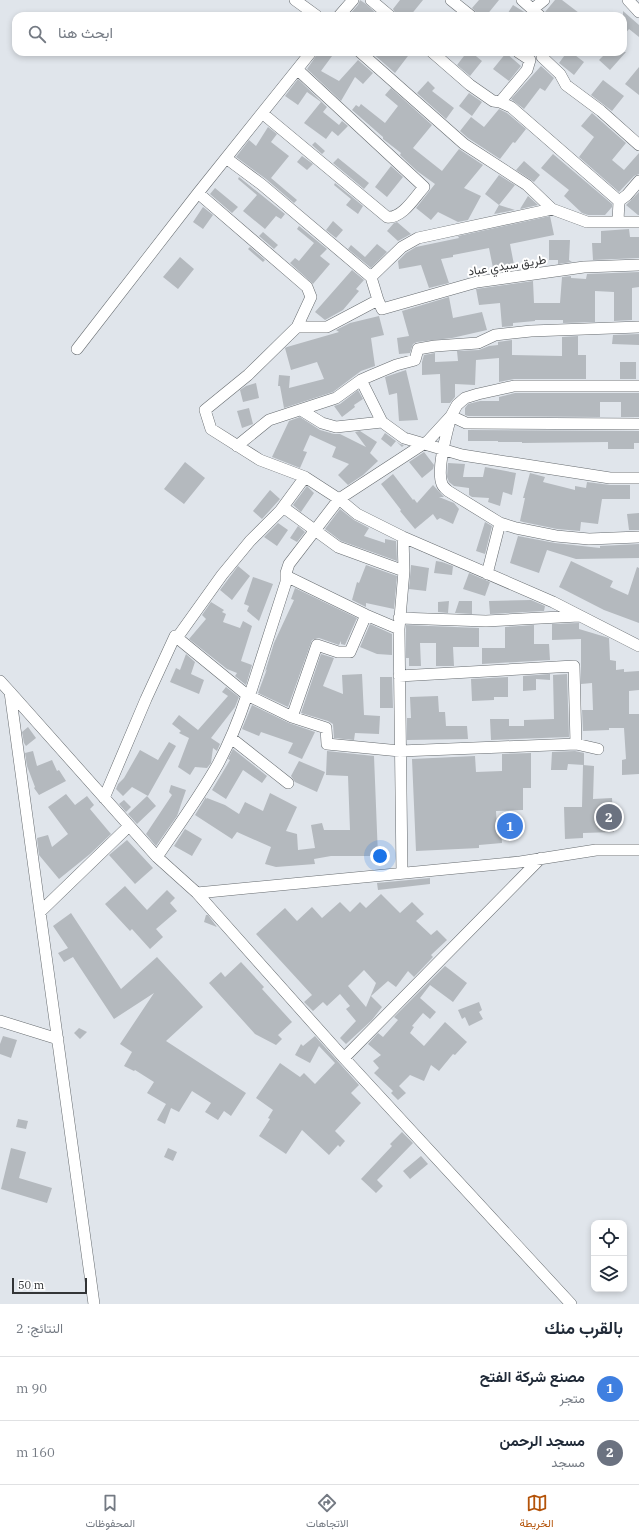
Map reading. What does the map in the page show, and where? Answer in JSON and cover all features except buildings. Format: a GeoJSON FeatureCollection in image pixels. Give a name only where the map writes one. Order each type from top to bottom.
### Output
{"type":"FeatureCollection","features":[{"type":"Feature","properties":{"kind":"street"},"geometry":{"type":"LineString","coordinates":[[294,0],[311,12]]}},
{"type":"Feature","properties":{"kind":"street"},"geometry":{"type":"LineString","coordinates":[[342,12],[353,0]]}},
{"type":"Feature","properties":{"kind":"street"},"geometry":{"type":"LineString","coordinates":[[371,0],[385,12]]}},
{"type":"Feature","properties":{"kind":"street"},"geometry":{"type":"LineString","coordinates":[[451,0],[466,12]]}},
{"type":"Feature","properties":{"kind":"street"},"geometry":{"type":"LineString","coordinates":[[522,0],[536,12]]}},
{"type":"Feature","properties":{"kind":"street"},"geometry":{"type":"LineString","coordinates":[[538,12],[544,0]]}},
{"type":"Feature","properties":{"kind":"street"},"geometry":{"type":"LineString","coordinates":[[628,0],[639,12]]}},
{"type":"Feature","properties":{"kind":"street"},"geometry":{"type":"LineString","coordinates":[[77,349],[198,193],[308,56]]}},
{"type":"Feature","properties":{"kind":"street"},"geometry":{"type":"LineString","coordinates":[[365,56],[464,144],[527,185],[552,209],[587,222],[639,222]]}},
{"type":"Feature","properties":{"kind":"street"},"geometry":{"type":"LineString","coordinates":[[437,56],[470,85],[493,101],[500,102],[511,107],[619,201]]}},
{"type":"Feature","properties":{"kind":"street"},"geometry":{"type":"LineString","coordinates":[[524,56],[530,60]]}},
{"type":"Feature","properties":{"kind":"street"},"geometry":{"type":"LineString","coordinates":[[530,60],[541,56]]}},
{"type":"Feature","properties":{"kind":"street"},"geometry":{"type":"LineString","coordinates":[[545,56],[560,74],[566,85],[601,111],[639,145]]}},
{"type":"Feature","properties":{"kind":"street"},"geometry":{"type":"LineString","coordinates":[[500,102],[527,70],[530,60]]}},
{"type":"Feature","properties":{"kind":"street"},"geometry":{"type":"LineString","coordinates":[[262,113],[387,217],[392,218],[404,209],[424,187],[298,70]]}},
{"type":"Feature","properties":{"kind":"street"},"geometry":{"type":"LineString","coordinates":[[226,158],[260,184],[371,277],[380,305]]}},
{"type":"Feature","properties":{"kind":"street"},"geometry":{"type":"LineString","coordinates":[[619,201],[627,196],[639,181]]}},
{"type":"Feature","properties":{"kind":"street"},"geometry":{"type":"LineString","coordinates":[[198,193],[307,287],[311,296],[297,327],[248,375],[205,410],[211,428],[236,446],[260,460],[305,477],[340,499],[357,514],[403,537],[553,602],[639,646]]}},
{"type":"Feature","properties":{"kind":"street"},"geometry":{"type":"LineString","coordinates":[[618,221],[619,201]]}},
{"type":"Feature","properties":{"kind":"street"},"geometry":{"type":"LineString","coordinates":[[371,277],[402,247],[418,238],[552,209]]}},
{"type":"Feature","properties":{"kind":"street","name":"طريق سيدي عباد"},"geometry":{"type":"LineString","coordinates":[[297,327],[327,327],[380,305],[477,282],[584,267],[639,265]]}},
{"type":"Feature","properties":{"kind":"street"},"geometry":{"type":"LineString","coordinates":[[236,446],[269,420],[336,398],[361,380],[396,365],[416,360],[418,349],[435,346],[478,343],[495,335],[531,331],[639,327]]}},
{"type":"Feature","properties":{"kind":"street"},"geometry":{"type":"LineString","coordinates":[[361,380],[382,422],[404,438],[462,455],[610,478],[639,478]]}},
{"type":"Feature","properties":{"kind":"street"},"geometry":{"type":"LineString","coordinates":[[639,386],[514,386],[465,398],[457,405],[451,416],[443,449],[440,470],[442,485],[448,491],[457,498],[500,523],[516,528],[556,536],[589,539],[639,537]]}},
{"type":"Feature","properties":{"kind":"street"},"geometry":{"type":"LineString","coordinates":[[301,410],[322,423],[336,427],[382,422]]}},
{"type":"Feature","properties":{"kind":"street"},"geometry":{"type":"LineString","coordinates":[[451,416],[466,423],[639,424]]}},
{"type":"Feature","properties":{"kind":"street"},"geometry":{"type":"LineString","coordinates":[[157,857],[218,763],[231,738],[247,696],[251,691],[266,647],[286,582],[289,564],[340,499],[425,443],[451,416]]}},
{"type":"Feature","properties":{"kind":"street"},"geometry":{"type":"LineString","coordinates":[[104,798],[146,699],[175,636],[179,635],[214,586],[250,541],[283,508],[305,477]]}},
{"type":"Feature","properties":{"kind":"street"},"geometry":{"type":"LineString","coordinates":[[283,508],[314,531],[338,546],[404,571]]}},
{"type":"Feature","properties":{"kind":"street"},"geometry":{"type":"LineString","coordinates":[[487,574],[500,523]]}},
{"type":"Feature","properties":{"kind":"street"},"geometry":{"type":"LineString","coordinates":[[402,874],[399,624],[404,571],[403,537]]}},
{"type":"Feature","properties":{"kind":"street"},"geometry":{"type":"LineString","coordinates":[[286,576],[366,615],[399,624],[579,616]]}},
{"type":"Feature","properties":{"kind":"street"},"geometry":{"type":"LineString","coordinates":[[292,717],[317,645],[338,652],[350,652],[366,615]]}},
{"type":"Feature","properties":{"kind":"street"},"geometry":{"type":"LineString","coordinates":[[175,636],[247,696],[292,717],[326,728],[327,744],[400,751],[576,744],[598,750]]}},
{"type":"Feature","properties":{"kind":"street"},"geometry":{"type":"LineString","coordinates":[[399,676],[574,666],[576,744]]}},
{"type":"Feature","properties":{"kind":"street"},"geometry":{"type":"LineString","coordinates":[[0,681],[157,857],[197,893],[344,1058],[571,1304]]}},
{"type":"Feature","properties":{"kind":"street"},"geometry":{"type":"LineString","coordinates":[[10,692],[94,1304]]}},
{"type":"Feature","properties":{"kind":"street"},"geometry":{"type":"LineString","coordinates":[[231,738],[288,783]]}},
{"type":"Feature","properties":{"kind":"street"},"geometry":{"type":"LineString","coordinates":[[40,912],[129,826]]}},
{"type":"Feature","properties":{"kind":"street"},"geometry":{"type":"LineString","coordinates":[[197,893],[520,862],[596,850],[639,850]]}},
{"type":"Feature","properties":{"kind":"street"},"geometry":{"type":"LineString","coordinates":[[344,1058],[541,858]]}},
{"type":"Feature","properties":{"kind":"street"},"geometry":{"type":"LineString","coordinates":[[0,1020],[58,1040]]}},
{"type":"Feature","properties":{"kind":"place","name":"مسجد الرحمن"},"geometry":{"type":"Point","coordinates":[609,817]}},
{"type":"Feature","properties":{"kind":"place","name":"مصنع شركة الفتح"},"geometry":{"type":"Point","coordinates":[510,826]}}]}
